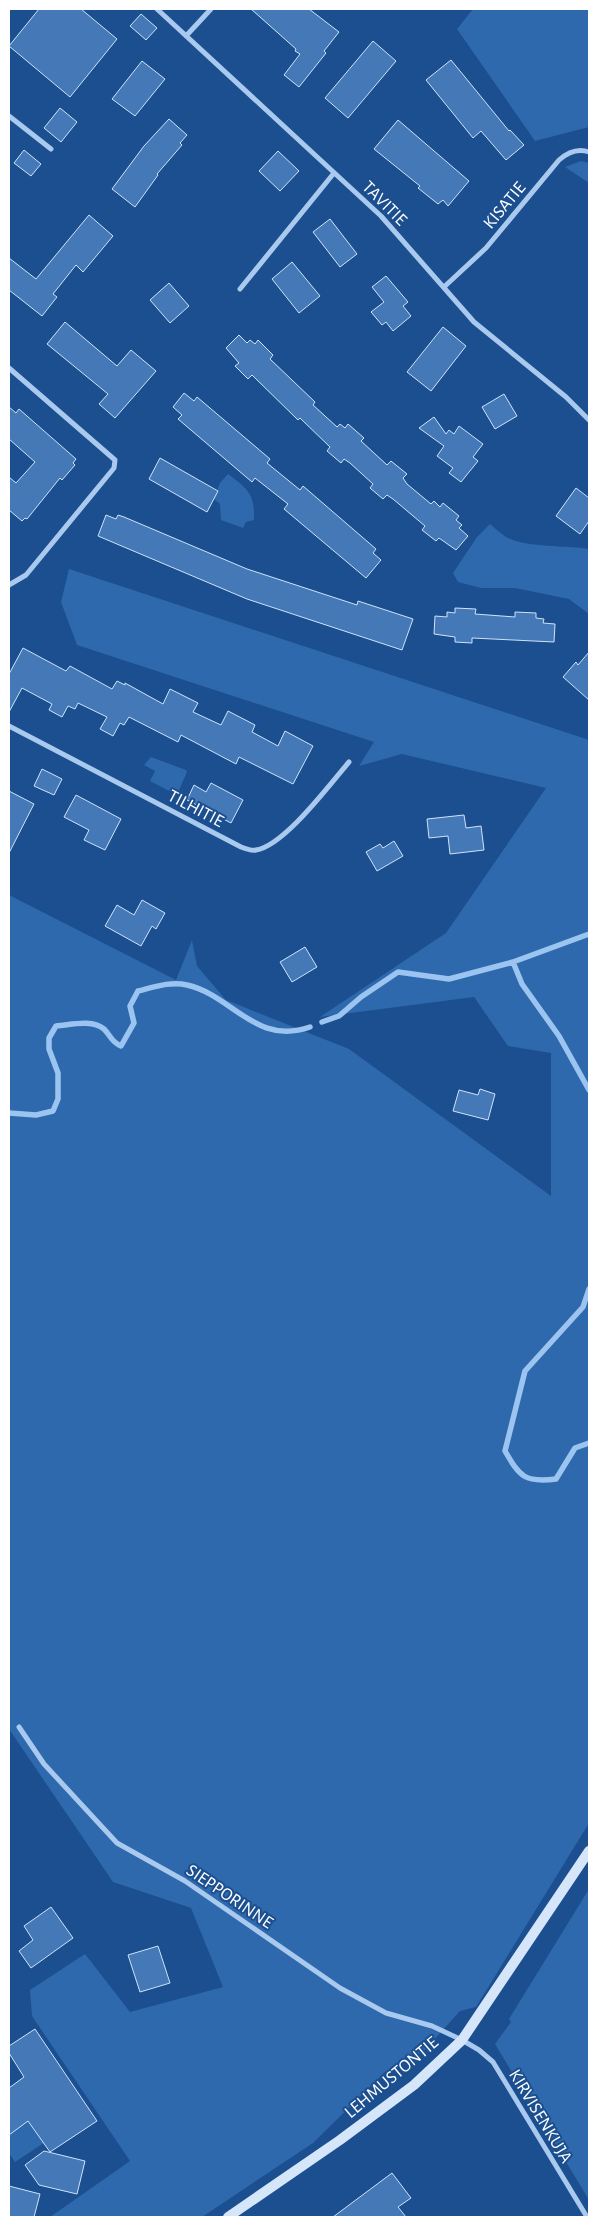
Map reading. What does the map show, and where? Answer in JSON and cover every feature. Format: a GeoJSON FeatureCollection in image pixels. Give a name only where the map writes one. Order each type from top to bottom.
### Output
{"type":"FeatureCollection","features":[{"type":"Feature","properties":{"kind":"main road","name":"LEHMUSTONTIE"},"geometry":{"type":"LineString","coordinates":[[228,2217],[340,2140],[414,2085],[462,2040],[589,1851]]}},
{"type":"Feature","properties":{"kind":"street","name":"TAVITIE"},"geometry":{"type":"LineString","coordinates":[[157,9],[381,216],[474,322],[566,397],[589,420]]}},
{"type":"Feature","properties":{"kind":"street"},"geometry":{"type":"LineString","coordinates":[[186,36],[211,9]]}},
{"type":"Feature","properties":{"kind":"street"},"geometry":{"type":"LineString","coordinates":[[9,116],[51,149]]}},
{"type":"Feature","properties":{"kind":"street","name":"KISATIE"},"geometry":{"type":"LineString","coordinates":[[444,287],[486,248],[559,160],[567,153],[582,149],[589,152]]}},
{"type":"Feature","properties":{"kind":"street"},"geometry":{"type":"LineString","coordinates":[[240,289],[334,173]]}},
{"type":"Feature","properties":{"kind":"street"},"geometry":{"type":"LineString","coordinates":[[9,368],[115,460],[114,468],[26,575],[9,585]]}},
{"type":"Feature","properties":{"kind":"street","name":"TILHITIE"},"geometry":{"type":"LineString","coordinates":[[9,726],[241,847],[255,851],[268,846],[300,819],[349,762]]}},
{"type":"Feature","properties":{"kind":"street","name":"SIEPPORINNE"},"geometry":{"type":"LineString","coordinates":[[19,1726],[44,1764],[117,1843],[185,1882],[340,1988],[386,2013],[432,2026],[462,2040]]}},
{"type":"Feature","properties":{"kind":"street","name":"KIRVISENKUJA"},"geometry":{"type":"LineString","coordinates":[[462,2040],[479,2050],[493,2062],[587,2217]]}},
{"type":"Feature","properties":{"kind":"shaded area"},"geometry":{"type":"Polygon","coordinates":[[[473,9],[589,9],[589,127],[535,141],[457,29],[473,9]]]}},
{"type":"Feature","properties":{"kind":"shaded area"},"geometry":{"type":"Polygon","coordinates":[[[581,161],[589,163],[589,183],[565,167],[581,161]]]}},
{"type":"Feature","properties":{"kind":"shaded area"},"geometry":{"type":"Polygon","coordinates":[[[228,474],[245,488],[253,504],[254,520],[246,522],[243,528],[221,520],[220,504],[214,499],[220,483],[228,474]]]}},
{"type":"Feature","properties":{"kind":"shaded area"},"geometry":{"type":"Polygon","coordinates":[[[490,524],[506,537],[517,541],[537,545],[589,549],[589,614],[569,599],[515,588],[481,588],[458,582],[453,573],[477,537],[490,524]]]}},
{"type":"Feature","properties":{"kind":"shaded area"},"geometry":{"type":"Polygon","coordinates":[[[69,569],[589,740],[589,1823],[476,2007],[460,2011],[423,2052],[385,2072],[313,2143],[202,2217],[50,2217],[130,2161],[32,2016],[30,1990],[85,1954],[130,2012],[223,1987],[191,1908],[113,1882],[9,1729],[9,895],[176,980],[192,940],[197,966],[226,1000],[349,1049],[551,1196],[551,1053],[508,1046],[474,997],[320,1017],[446,933],[546,788],[402,754],[359,766],[374,742],[77,645],[61,602],[69,569]]]}},
{"type":"Feature","properties":{"kind":"shaded area"},"geometry":{"type":"Polygon","coordinates":[[[151,757],[186,770],[187,772],[177,795],[150,781],[155,771],[144,765],[151,757]]]}},
{"type":"Feature","properties":{"kind":"shaded area"},"geometry":{"type":"Polygon","coordinates":[[[589,1889],[589,2200],[495,2044],[511,2022],[509,2019],[589,1889]]]}},
{"type":"Feature","properties":{"kind":"shaded area"},"geometry":{"type":"Polygon","coordinates":[[[28,2120],[44,2143],[15,2162],[9,2153],[9,2135],[28,2120]]]}},
{"type":"Feature","properties":{"kind":"building"},"geometry":{"type":"Polygon","coordinates":[[[39,9],[81,9],[117,39],[70,97],[9,46],[39,9]]]}},
{"type":"Feature","properties":{"kind":"building"},"geometry":{"type":"Polygon","coordinates":[[[251,9],[309,9],[339,32],[324,51],[326,53],[299,87],[284,75],[300,54],[251,9]]]}},
{"type":"Feature","properties":{"kind":"building"},"geometry":{"type":"Polygon","coordinates":[[[141,14],[157,28],[146,40],[130,26],[141,14]]]}},
{"type":"Feature","properties":{"kind":"building"},"geometry":{"type":"Polygon","coordinates":[[[373,41],[396,61],[348,118],[325,98],[373,41]]]}},
{"type":"Feature","properties":{"kind":"building"},"geometry":{"type":"Polygon","coordinates":[[[451,60],[509,131],[524,145],[506,160],[481,131],[473,138],[426,80],[451,60]]]}},
{"type":"Feature","properties":{"kind":"building"},"geometry":{"type":"Polygon","coordinates":[[[142,61],[165,79],[135,116],[112,99],[142,61]]]}},
{"type":"Feature","properties":{"kind":"building"},"geometry":{"type":"Polygon","coordinates":[[[60,108],[77,122],[61,142],[44,128],[60,108]]]}},
{"type":"Feature","properties":{"kind":"building"},"geometry":{"type":"Polygon","coordinates":[[[169,119],[187,135],[180,143],[182,145],[157,174],[135,207],[112,189],[144,146],[169,119]]]}},
{"type":"Feature","properties":{"kind":"building"},"geometry":{"type":"Polygon","coordinates":[[[398,120],[469,181],[448,206],[443,200],[438,204],[418,188],[420,186],[374,149],[398,120]]]}},
{"type":"Feature","properties":{"kind":"building"},"geometry":{"type":"Polygon","coordinates":[[[24,150],[41,164],[31,176],[14,163],[24,150]]]}},
{"type":"Feature","properties":{"kind":"building"},"geometry":{"type":"Polygon","coordinates":[[[278,151],[299,171],[280,191],[259,171],[278,151]]]}},
{"type":"Feature","properties":{"kind":"building"},"geometry":{"type":"Polygon","coordinates":[[[89,215],[113,236],[83,272],[76,265],[53,294],[57,297],[42,316],[9,290],[9,258],[36,279],[89,215]]]}},
{"type":"Feature","properties":{"kind":"building"},"geometry":{"type":"Polygon","coordinates":[[[330,219],[357,254],[340,267],[313,232],[330,219]]]}},
{"type":"Feature","properties":{"kind":"building"},"geometry":{"type":"Polygon","coordinates":[[[292,262],[320,296],[299,313],[272,279],[292,262]]]}},
{"type":"Feature","properties":{"kind":"building"},"geometry":{"type":"Polygon","coordinates":[[[386,276],[408,302],[403,306],[411,316],[393,331],[386,322],[382,325],[371,312],[384,302],[372,287],[386,276]]]}},
{"type":"Feature","properties":{"kind":"building"},"geometry":{"type":"Polygon","coordinates":[[[169,283],[189,306],[170,323],[150,300],[169,283]]]}},
{"type":"Feature","properties":{"kind":"building"},"geometry":{"type":"Polygon","coordinates":[[[65,322],[117,366],[131,350],[156,371],[115,418],[99,404],[108,394],[47,344],[65,322]]]}},
{"type":"Feature","properties":{"kind":"building"},"geometry":{"type":"Polygon","coordinates":[[[443,327],[466,346],[431,391],[407,372],[443,327]]]}},
{"type":"Feature","properties":{"kind":"building"},"geometry":{"type":"Polygon","coordinates":[[[239,335],[247,343],[250,340],[255,344],[258,340],[273,355],[270,359],[315,402],[313,405],[337,427],[340,424],[345,428],[348,424],[364,438],[361,441],[387,465],[391,461],[407,474],[403,478],[407,484],[431,504],[434,501],[440,507],[443,503],[459,516],[456,520],[462,525],[459,528],[468,536],[456,550],[439,538],[436,541],[422,530],[425,526],[393,499],[387,495],[383,499],[370,488],[373,484],[350,463],[344,459],[341,463],[327,451],[330,447],[300,418],[298,420],[252,375],[248,379],[235,366],[239,363],[226,348],[239,335]]]}},
{"type":"Feature","properties":{"kind":"building"},"geometry":{"type":"Polygon","coordinates":[[[184,393],[194,401],[197,397],[270,459],[267,463],[300,490],[303,486],[376,549],[373,553],[381,560],[366,578],[284,509],[288,504],[255,478],[252,482],[178,419],[182,415],[173,407],[184,393]]]}},
{"type":"Feature","properties":{"kind":"building"},"geometry":{"type":"Polygon","coordinates":[[[504,394],[517,416],[495,429],[482,407],[504,394]]]}},
{"type":"Feature","properties":{"kind":"building"},"geometry":{"type":"Polygon","coordinates":[[[9,407],[16,413],[19,409],[76,459],[73,463],[75,465],[62,480],[60,478],[27,519],[25,518],[22,521],[9,510],[9,477],[16,483],[35,462],[9,439],[9,407]]]}},
{"type":"Feature","properties":{"kind":"building"},"geometry":{"type":"Polygon","coordinates":[[[434,417],[446,434],[449,430],[454,434],[459,426],[483,444],[473,457],[478,461],[461,482],[449,473],[453,468],[437,456],[444,446],[419,428],[434,417]]]}},
{"type":"Feature","properties":{"kind":"building"},"geometry":{"type":"Polygon","coordinates":[[[160,458],[218,491],[207,512],[149,479],[160,458]]]}},
{"type":"Feature","properties":{"kind":"building"},"geometry":{"type":"Polygon","coordinates":[[[576,488],[589,498],[589,521],[580,534],[556,516],[576,488]]]}},
{"type":"Feature","properties":{"kind":"building"},"geometry":{"type":"Polygon","coordinates":[[[106,515],[116,519],[118,515],[124,517],[247,569],[357,605],[358,601],[413,619],[402,650],[247,599],[98,536],[106,515]]]}},
{"type":"Feature","properties":{"kind":"building"},"geometry":{"type":"Polygon","coordinates":[[[455,608],[476,609],[475,614],[515,617],[515,612],[536,613],[536,618],[544,619],[543,623],[555,624],[554,642],[472,638],[472,643],[455,642],[455,637],[434,634],[435,616],[447,617],[447,612],[455,613],[455,608]]]}},
{"type":"Feature","properties":{"kind":"building"},"geometry":{"type":"Polygon","coordinates":[[[23,648],[66,671],[70,666],[112,689],[117,681],[125,685],[125,683],[163,704],[170,689],[198,703],[193,712],[221,725],[228,711],[255,725],[252,732],[278,746],[285,731],[313,746],[293,784],[239,757],[236,764],[181,735],[178,742],[129,717],[124,725],[120,723],[113,736],[100,729],[107,717],[78,703],[75,709],[68,706],[62,717],[49,710],[52,704],[22,688],[9,712],[9,674],[23,648]]]}},
{"type":"Feature","properties":{"kind":"building"},"geometry":{"type":"Polygon","coordinates":[[[589,652],[589,700],[563,677],[576,662],[578,665],[589,652]]]}},
{"type":"Feature","properties":{"kind":"building"},"geometry":{"type":"Polygon","coordinates":[[[42,769],[62,779],[54,795],[34,786],[42,769]]]}},
{"type":"Feature","properties":{"kind":"building"},"geometry":{"type":"Polygon","coordinates":[[[211,783],[243,800],[231,823],[187,800],[194,785],[206,792],[211,783]]]}},
{"type":"Feature","properties":{"kind":"building"},"geometry":{"type":"Polygon","coordinates":[[[9,791],[34,804],[9,853],[9,791]]]}},
{"type":"Feature","properties":{"kind":"building"},"geometry":{"type":"Polygon","coordinates":[[[76,795],[121,819],[105,850],[84,840],[89,830],[64,817],[76,795]]]}},
{"type":"Feature","properties":{"kind":"building"},"geometry":{"type":"Polygon","coordinates":[[[464,815],[466,828],[481,826],[484,850],[450,854],[448,836],[429,838],[427,819],[464,815]]]}},
{"type":"Feature","properties":{"kind":"building"},"geometry":{"type":"Polygon","coordinates":[[[394,841],[403,856],[377,871],[366,852],[380,844],[383,848],[394,841]]]}},
{"type":"Feature","properties":{"kind":"building"},"geometry":{"type":"Polygon","coordinates":[[[142,900],[165,913],[156,929],[152,926],[141,946],[105,926],[117,905],[134,915],[142,900]]]}},
{"type":"Feature","properties":{"kind":"building"},"geometry":{"type":"Polygon","coordinates":[[[305,947],[317,967],[292,982],[280,962],[305,947]]]}},
{"type":"Feature","properties":{"kind":"building"},"geometry":{"type":"Polygon","coordinates":[[[480,1089],[495,1094],[488,1120],[453,1111],[459,1090],[478,1095],[480,1089]]]}},
{"type":"Feature","properties":{"kind":"building"},"geometry":{"type":"Polygon","coordinates":[[[51,1907],[73,1938],[31,1968],[19,1951],[33,1940],[24,1926],[51,1907]]]}},
{"type":"Feature","properties":{"kind":"building"},"geometry":{"type":"Polygon","coordinates":[[[158,1946],[170,1983],[140,1992],[128,1955],[158,1946]]]}},
{"type":"Feature","properties":{"kind":"building"},"geometry":{"type":"Polygon","coordinates":[[[35,2029],[97,2121],[50,2152],[28,2121],[9,2135],[9,2088],[24,2077],[9,2053],[9,2046],[35,2029]]]}},
{"type":"Feature","properties":{"kind":"building"},"geometry":{"type":"Polygon","coordinates":[[[44,2151],[85,2161],[77,2194],[39,2185],[25,2165],[44,2151]]]}},
{"type":"Feature","properties":{"kind":"building"},"geometry":{"type":"Polygon","coordinates":[[[392,2173],[411,2198],[398,2207],[406,2217],[333,2217],[392,2173]]]}},
{"type":"Feature","properties":{"kind":"building"},"geometry":{"type":"Polygon","coordinates":[[[9,2186],[40,2194],[34,2217],[9,2217],[9,2186]]]}},
{"type":"Feature","properties":{"kind":"waterway"},"geometry":{"type":"LineString","coordinates":[[322,1022],[339,1016],[361,997],[398,972],[449,979],[513,962],[589,934]]}},
{"type":"Feature","properties":{"kind":"waterway"},"geometry":{"type":"LineString","coordinates":[[513,962],[522,984],[559,1036],[589,1090]]}},
{"type":"Feature","properties":{"kind":"waterway"},"geometry":{"type":"LineString","coordinates":[[9,1113],[36,1115],[53,1111],[58,1099],[58,1073],[49,1049],[49,1038],[56,1026],[81,1023],[93,1024],[104,1029],[113,1041],[121,1046],[134,1023],[130,1006],[138,991],[169,984],[187,985],[203,990],[259,1025],[274,1030],[291,1031],[310,1027]]}},
{"type":"Feature","properties":{"kind":"waterway"},"geometry":{"type":"LineString","coordinates":[[589,1289],[583,1307],[525,1371],[505,1451],[515,1467],[524,1476],[530,1479],[546,1480],[556,1479],[575,1448],[589,1443]]}}]}
